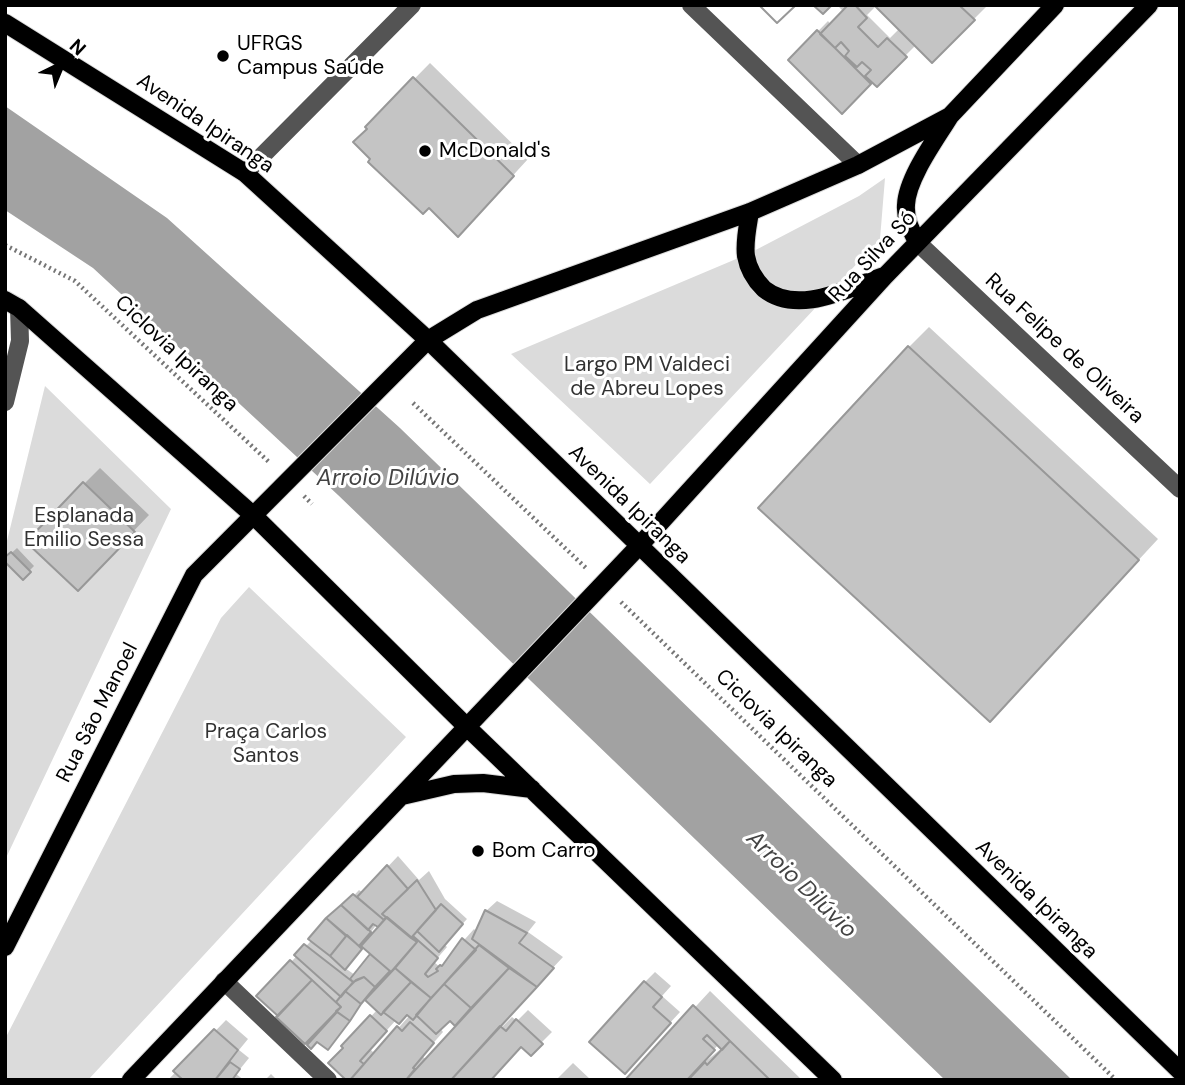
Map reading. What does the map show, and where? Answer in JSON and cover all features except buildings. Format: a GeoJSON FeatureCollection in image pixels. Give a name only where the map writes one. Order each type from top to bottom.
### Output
{"type":"FeatureCollection","features":[{"type":"Feature","properties":{"kind":"main road"},"geometry":{"type":"LineString","coordinates":[[917,242],[909,225],[906,206],[909,188],[950,116],[1055,5]]}},
{"type":"Feature","properties":{"kind":"main road","name":"Rua Silva Só"},"geometry":{"type":"LineString","coordinates":[[468,728],[917,242],[1149,5]]}},
{"type":"Feature","properties":{"kind":"main road","name":"Avenida Ipiranga"},"geometry":{"type":"LineString","coordinates":[[5,23],[246,173],[428,340],[1180,1071]]}},
{"type":"Feature","properties":{"kind":"main road"},"geometry":{"type":"LineString","coordinates":[[428,340],[477,310],[750,212],[859,165],[950,116]]}},
{"type":"Feature","properties":{"kind":"main road"},"geometry":{"type":"LineString","coordinates":[[750,212],[746,253],[750,270],[759,284],[773,296],[789,301],[807,301],[885,276]]}},
{"type":"Feature","properties":{"kind":"main road"},"geometry":{"type":"LineString","coordinates":[[12,304],[254,516],[468,728],[833,1080]]}},
{"type":"Feature","properties":{"kind":"main road","name":"Rua São Manoel"},"geometry":{"type":"LineString","coordinates":[[5,947],[194,575],[428,340]]}},
{"type":"Feature","properties":{"kind":"main road"},"geometry":{"type":"LineString","coordinates":[[131,1080],[468,728]]}},
{"type":"Feature","properties":{"kind":"main road"},"geometry":{"type":"LineString","coordinates":[[402,796],[454,784],[483,783],[532,789]]}},
{"type":"Feature","properties":{"kind":"street"},"geometry":{"type":"LineString","coordinates":[[246,173],[412,5]]}},
{"type":"Feature","properties":{"kind":"street"},"geometry":{"type":"LineString","coordinates":[[691,5],[859,165]]}},
{"type":"Feature","properties":{"kind":"street","name":"Rua Felipe de Oliveira"},"geometry":{"type":"LineString","coordinates":[[917,242],[1180,489]]}},
{"type":"Feature","properties":{"kind":"street"},"geometry":{"type":"LineString","coordinates":[[5,402],[20,341],[12,304]]}},
{"type":"Feature","properties":{"kind":"street"},"geometry":{"type":"LineString","coordinates":[[224,981],[328,1080]]}},
{"type":"Feature","properties":{"kind":"path","name":"Ciclovia Ipiranga"},"geometry":{"type":"LineString","coordinates":[[5,244],[75,281],[294,476],[313,504]]}},
{"type":"Feature","properties":{"kind":"path","name":"Ciclovia Ipiranga"},"geometry":{"type":"LineString","coordinates":[[413,403],[599,588],[1116,1080]]}},
{"type":"Feature","properties":{"kind":"green space","name":"Largo PM Valdeci de Abreu Lopes"},"geometry":{"type":"Polygon","coordinates":[[[885,178],[880,239],[650,484],[511,354],[748,254],[859,196],[885,178]]]}},
{"type":"Feature","properties":{"kind":"green space","name":"Esplanada Emilio Sessa"},"geometry":{"type":"Polygon","coordinates":[[[45,386],[171,509],[5,860],[5,549],[45,386]]]}},
{"type":"Feature","properties":{"kind":"green space","name":"Praça Carlos Santos"},"geometry":{"type":"Polygon","coordinates":[[[249,587],[406,737],[88,1080],[5,1080],[5,1039],[221,618],[249,587]]]}},
{"type":"Feature","properties":{"kind":"water","name":"Arroio Dilúvio"},"geometry":{"type":"Polygon","coordinates":[[[5,106],[167,218],[400,428],[1072,1080],[945,1080],[338,495],[93,268],[5,210],[5,106]]]}},
{"type":"Feature","properties":{"kind":"place","name":"UFRGS Campus Saúde"},"geometry":{"type":"Point","coordinates":[223,56]}},
{"type":"Feature","properties":{"kind":"place","name":"McDonald's"},"geometry":{"type":"Point","coordinates":[425,151]}},
{"type":"Feature","properties":{"kind":"place","name":"Bom Carro"},"geometry":{"type":"Point","coordinates":[478,851]}}]}
